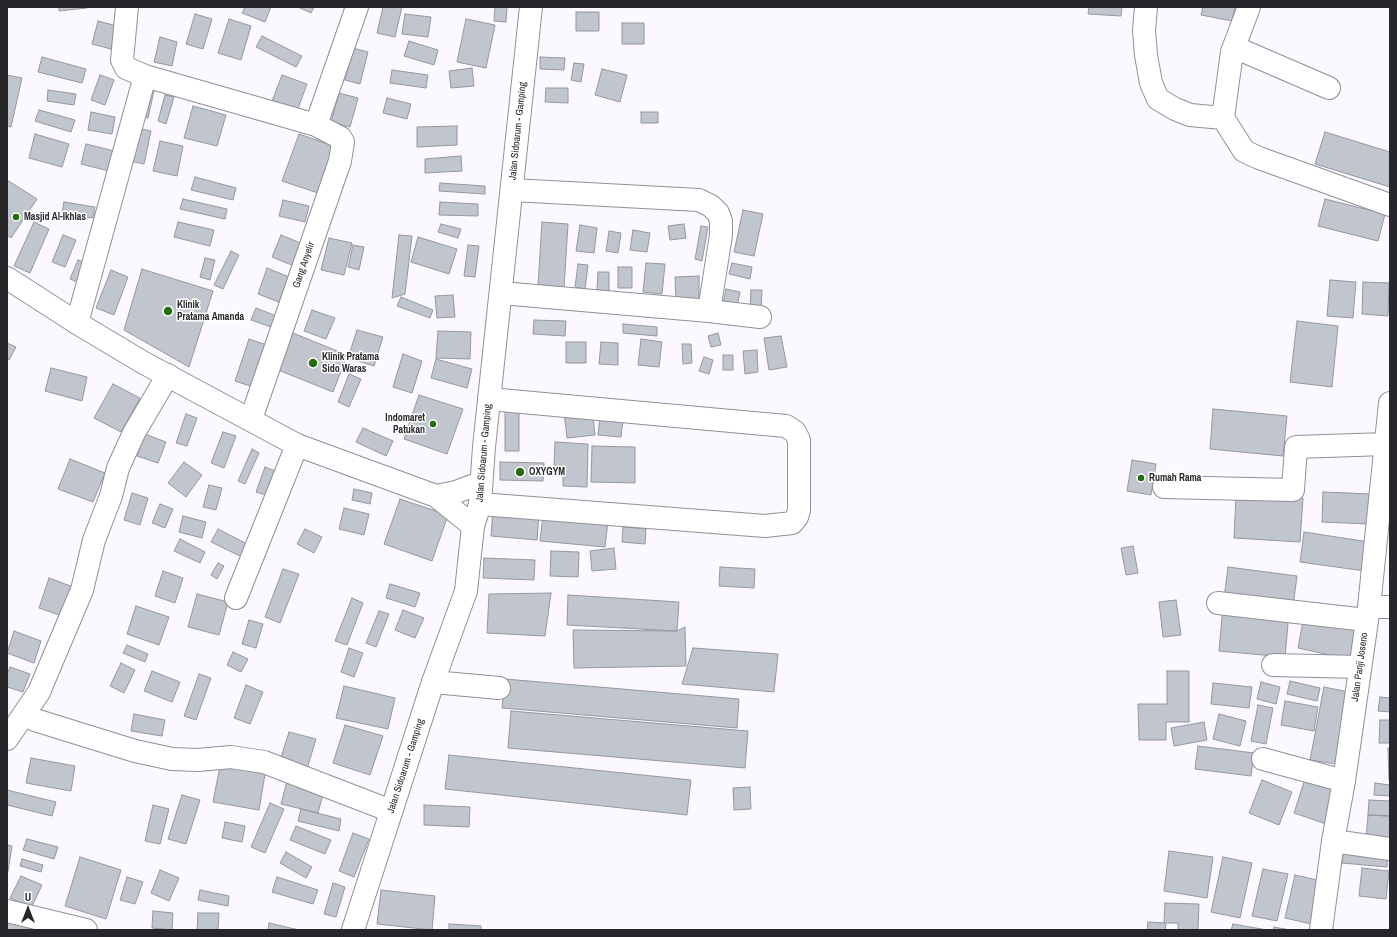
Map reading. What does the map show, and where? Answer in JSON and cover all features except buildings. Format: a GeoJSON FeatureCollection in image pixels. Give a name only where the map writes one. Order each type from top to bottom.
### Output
{"type":"FeatureCollection","features":[{"type":"Feature","properties":{"kind":"street","name":"Gang Anyelir"},"geometry":{"type":"LineString","coordinates":[[128,7],[122,60],[126,68],[145,76],[316,125],[341,138],[344,148],[250,420]]}},
{"type":"Feature","properties":{"kind":"street"},"geometry":{"type":"LineString","coordinates":[[316,125],[357,7]]}},
{"type":"Feature","properties":{"kind":"street","name":"Jalan Sidoarum - Gamping"},"geometry":{"type":"LineString","coordinates":[[353,930],[433,682],[466,592],[473,526],[480,494],[531,7]]}},
{"type":"Feature","properties":{"kind":"street"},"geometry":{"type":"LineString","coordinates":[[1146,7],[1144,30],[1146,55],[1151,83],[1158,99],[1175,109],[1190,115],[1223,118]]}},
{"type":"Feature","properties":{"kind":"street"},"geometry":{"type":"LineString","coordinates":[[1249,7],[1234,47],[1223,118],[1244,151],[1259,158],[1390,205]]}},
{"type":"Feature","properties":{"kind":"street"},"geometry":{"type":"LineString","coordinates":[[1234,47],[1329,88]]}},
{"type":"Feature","properties":{"kind":"street"},"geometry":{"type":"LineString","coordinates":[[77,323],[145,76]]}},
{"type":"Feature","properties":{"kind":"street"},"geometry":{"type":"LineString","coordinates":[[512,190],[699,200],[710,206],[718,213],[721,221],[721,234],[709,311]]}},
{"type":"Feature","properties":{"kind":"street"},"geometry":{"type":"LineString","coordinates":[[7,278],[77,323],[250,420],[297,445],[436,496],[473,526]]}},
{"type":"Feature","properties":{"kind":"street"},"geometry":{"type":"LineString","coordinates":[[501,293],[709,311],[760,317]]}},
{"type":"Feature","properties":{"kind":"street"},"geometry":{"type":"LineString","coordinates":[[7,739],[39,692],[82,590],[92,547],[111,496],[118,468],[134,433],[168,375]]}},
{"type":"Feature","properties":{"kind":"street"},"geometry":{"type":"LineString","coordinates":[[436,496],[456,492],[480,494],[765,526],[792,523],[797,518],[799,510],[799,440],[795,432],[786,426],[489,399]]}},
{"type":"Feature","properties":{"kind":"street","name":"Jalan Panji Joseno"},"geometry":{"type":"LineString","coordinates":[[1321,930],[1333,841],[1344,781],[1368,614],[1390,403]]}},
{"type":"Feature","properties":{"kind":"street"},"geometry":{"type":"LineString","coordinates":[[1164,487],[1293,490],[1296,447],[1385,444]]}},
{"type":"Feature","properties":{"kind":"street"},"geometry":{"type":"LineString","coordinates":[[236,598],[297,445]]}},
{"type":"Feature","properties":{"kind":"street"},"geometry":{"type":"LineString","coordinates":[[1218,603],[1368,614],[1390,607]]}},
{"type":"Feature","properties":{"kind":"street"},"geometry":{"type":"LineString","coordinates":[[1274,665],[1360,667]]}},
{"type":"Feature","properties":{"kind":"street"},"geometry":{"type":"LineString","coordinates":[[433,682],[499,688]]}},
{"type":"Feature","properties":{"kind":"street"},"geometry":{"type":"LineString","coordinates":[[24,714],[35,720],[80,734],[172,759],[198,760],[231,757],[264,762],[391,811]]}},
{"type":"Feature","properties":{"kind":"street"},"geometry":{"type":"LineString","coordinates":[[1263,759],[1344,781]]}},
{"type":"Feature","properties":{"kind":"street"},"geometry":{"type":"LineString","coordinates":[[1333,841],[1390,849]]}},
{"type":"Feature","properties":{"kind":"street"},"geometry":{"type":"LineString","coordinates":[[7,911],[86,930]]}},
{"type":"Feature","properties":{"kind":"place","name":"Masjid Al-Ikhlas"},"geometry":{"type":"Point","coordinates":[16,217]}},
{"type":"Feature","properties":{"kind":"place","name":"Klinik Pratama Amanda"},"geometry":{"type":"Point","coordinates":[168,311]}},
{"type":"Feature","properties":{"kind":"place","name":"Klinik Pratama Sido Waras"},"geometry":{"type":"Point","coordinates":[313,363]}},
{"type":"Feature","properties":{"kind":"place","name":"Indomaret Patukan"},"geometry":{"type":"Point","coordinates":[433,424]}},
{"type":"Feature","properties":{"kind":"place","name":"OXYGYM"},"geometry":{"type":"Point","coordinates":[520,472]}},
{"type":"Feature","properties":{"kind":"place","name":"Rumah Rama"},"geometry":{"type":"Point","coordinates":[1141,478]}}]}
